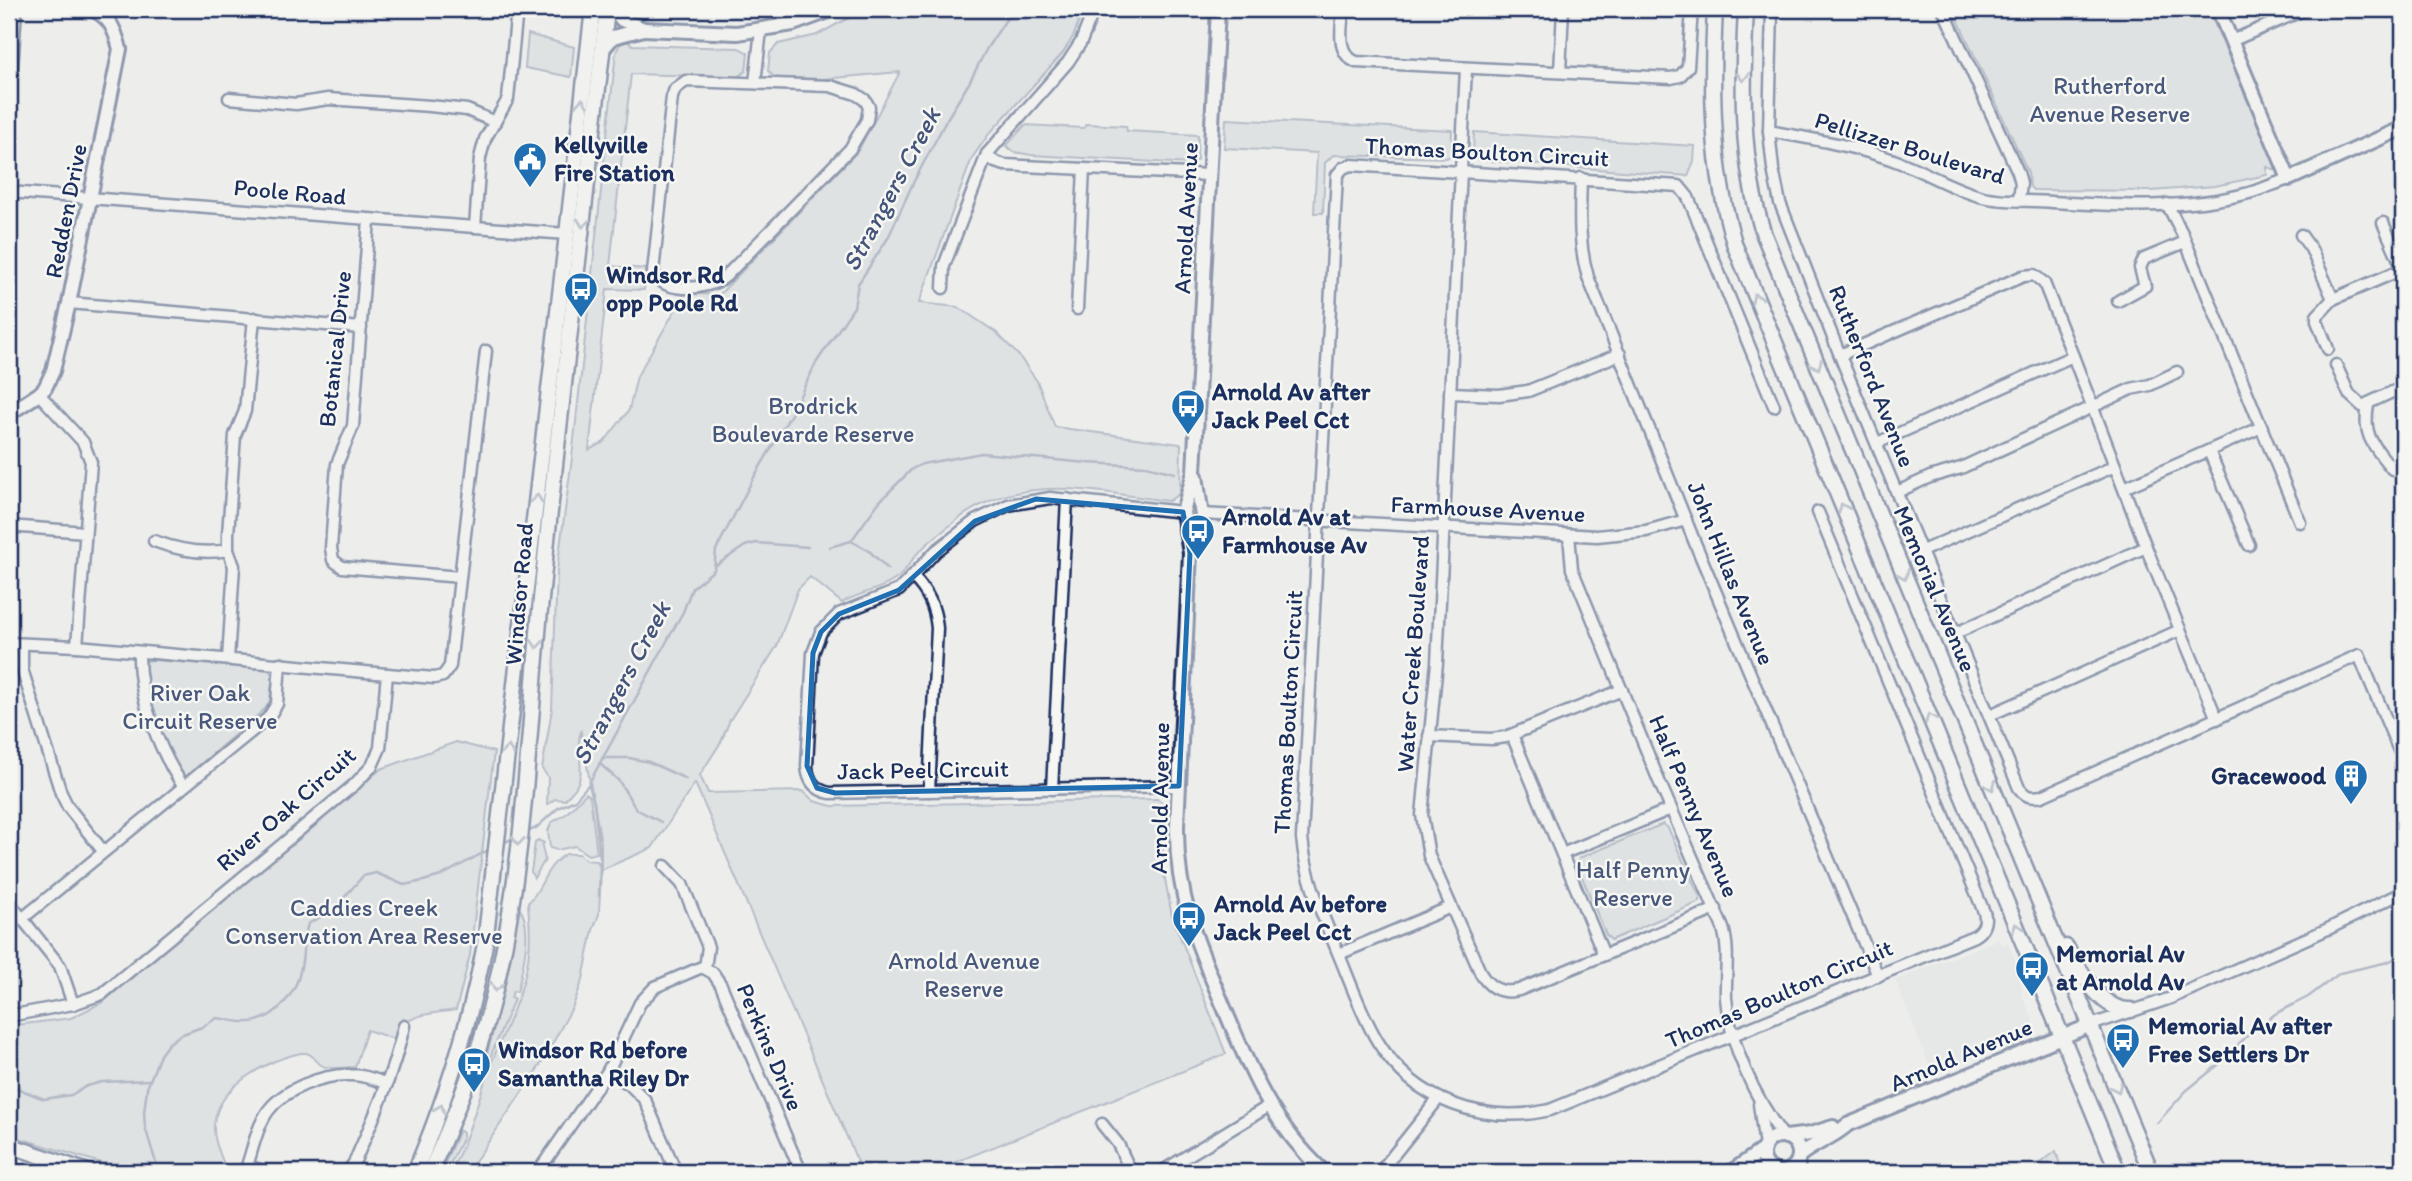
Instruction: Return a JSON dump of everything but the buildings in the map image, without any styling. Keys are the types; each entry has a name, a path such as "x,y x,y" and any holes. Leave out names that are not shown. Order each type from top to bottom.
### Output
{"main road":[{"name":"Windsor Road","path":"415,1172 441,1108 465,1034 485,944 593,9"},
{"name":"Windsor Road","path":"430,1172 465,1090 488,1017 504,946 522,810 547,541 607,9"},
{"path":"1715,9 1712,107 1714,145 1720,189 1735,246 2118,1172"},
{"name":"Memorial Avenue","path":"1746,9 1743,117 1749,171 1759,219 1776,266 2151,1172"},
{"path":"2053,934 2106,1002 2113,1008 2131,1010"},
{"path":"9,1145 88,1172"},
{"path":"9,1163 37,1172"}],"street":[{"path":"12,69 16,9"},
{"name":"Redden Drive","path":"39,394 53,371 69,303 120,49 114,27 102,13 91,9"},
{"path":"475,227 480,158 485,139 508,99 517,9"},
{"path":"612,9 622,20 644,29"},
{"path":"603,49 609,40 617,35 644,29 728,33 761,30 793,24 834,9"},
{"path":"943,288 946,260 987,154 1068,62 1082,42 1094,9"},
{"name":"Arnold Avenue","path":"1218,9 1194,472 1184,513 1190,554 1178,863 1189,920 1248,1066 1269,1106 1292,1139 1324,1172"},
{"path":"1343,9 1342,49 1345,56 1352,61 1671,78 1680,76 1689,63 1692,9"},
{"path":"1560,72 1563,9"},
{"name":"Rutherford Avenue","path":"1772,9 1769,131 1780,203 1840,355 2019,788 2024,794 2031,798 2042,796 2359,655 2403,760"},
{"path":"1943,9 2018,172 2020,200"},
{"path":"2218,9 2289,179"},
{"path":"2231,41 2306,9"},
{"path":"755,83 761,30"},
{"name":"Water Creek Boulevard","path":"1466,68 1437,663 1422,805 1429,856 1484,979 1502,992 1519,990 1716,909"},
{"path":"687,82 755,83 840,88 865,100 869,107 869,116 850,149 722,280 705,287 664,285 655,277 653,267 673,93 679,85 687,82"},
{"path":"229,98 296,104 328,99 430,106 467,110 495,122"},
{"name":"Pellizzer Boulevard","path":"1769,131 1881,156 1905,164 1937,181 1984,197 2080,205 2167,204 2213,200 2248,193 2289,179 2403,128"},
{"path":"987,154 995,162 1005,165 1209,176"},
{"name":"Thomas Boulton Circuit","path":"1774,406 1685,192 1673,184 1352,165 1343,168 1337,175 1302,838 1308,878 1339,954 1379,1044 1407,1077 1439,1098 1482,1113 1509,1116 1536,1113 1563,1106 1974,936 1982,930 1985,916 1818,512"},
{"path":"1077,309 1084,169"},
{"name":"John Hillas Avenue","path":"1581,178 1579,228 1588,278 1686,520 1878,976"},
{"name":"Poole Road","path":"9,192 567,234"},
{"path":"2167,204 2300,522"},
{"name":"Botanical Drive","path":"369,220 353,426 337,464 331,548 333,560 342,567 460,577"},
{"path":"2328,349 2317,316 2333,299 2403,269 2383,223"},
{"path":"2301,235 2311,248 2333,299"},
{"path":"2119,301 2145,286 2140,268 2144,259 2185,242"},
{"path":"1840,355 2024,276 2034,275 2044,284 2146,547 2217,719"},
{"path":"69,303 361,328"},
{"path":"228,659 234,566 228,550 235,435 245,411 254,318"},
{"path":"9,643 77,646 434,678 443,676 450,666 486,351"},
{"path":"1450,393 1499,395 1528,391 1620,354"},
{"path":"1877,443 2073,356"},
{"path":"2336,365 2348,394 2362,406 2403,387"},
{"path":"1897,492 1930,477 1961,468 2131,389 2150,385 2177,372"},
{"path":"9,411 16,410 39,394 83,442 91,462 77,646"},
{"path":"2368,405 2365,419 2369,439 2392,469"},
{"path":"2124,488 2262,427"},
{"path":"2209,451 2249,545"},
{"path":"1922,551 2115,466"},
{"name":"Arnold Avenue","path":"1190,554 1201,514 1194,472"},
{"path":"1052,789 1067,499"},
{"name":"Jack Peel Circuit","path":"1179,786 830,793 812,783 807,766 813,653 821,632 839,614 894,593 913,577 936,551 985,515 1022,501 1067,499 1184,513"},
{"path":"1184,513 1193,523 1201,514"},
{"name":"Farmhouse Avenue","path":"1201,514 1569,535 1629,534 1686,520"},
{"path":"9,526 85,532"},
{"name":"Half Penny Avenue","path":"1569,535 1572,569 1671,809 1716,909 1727,943 1726,999 1734,1035 1759,1100 1765,1147"},
{"path":"154,541 178,550 228,550"},
{"path":"1956,633 2146,547"},
{"path":"913,577 932,602 937,628 929,791"},
{"path":"1990,715 2180,630"},
{"path":"22,645 22,668 61,793 68,807 103,851"},
{"path":"139,653 139,677 164,757 183,786"},
{"path":"23,918 268,718 277,704 280,663"},
{"name":"River Oak Circuit","path":"9,1016 73,1004 102,994 355,784 372,766 380,748 387,674"},
{"path":"1429,736 1492,739 1512,735 1622,690"},
{"path":"1512,735 1604,955"},
{"path":"1562,854 1671,809"},
{"path":"665,866 682,884 708,947 705,968"},
{"path":"2091,1026 2171,998 2328,929 2403,892"},
{"path":"9,902 60,966 73,1004"},
{"path":"1339,954 1451,907"},
{"name":"Perkins Drive","path":"538,1172 608,1071 632,1017 647,994 683,973 705,968 713,973 721,985 801,1172"},
{"path":"347,1172 359,1152 387,1084 404,1026"},
{"name":"Arnold Avenue","path":"1799,1162 1815,1143 1839,1132 1847,1125 2091,1026"},
{"path":"608,1071 629,1084 645,1100 676,1172"},
{"path":"267,1172 246,1169 265,1116 274,1103 285,1095 338,1075 363,1076 387,1084"},
{"path":"1380,1172 1439,1098"},
{"name":"Half Penny Avenue","path":"1759,1100 1785,1136"},
{"path":"1161,1172 1269,1106"},
{"path":"1102,1124 1118,1144 1131,1172"},
{"name":"Arnold Avenue","path":"1785,1136 1810,1134 1836,1125 1847,1125"},
{"path":"1731,1172 1765,1147 1771,1139 1785,1136 1796,1144 1799,1162 1791,1169 1747,1172"},
{"path":"1765,1147 1765,1161 1777,1171"}],"highlighted area":[{"path":"1036,499 1183,512 1190,553 1179,786 835,793 817,788 807,766 813,653 821,632 839,614 899,590 975,521"}],"shaded area":[{"path":"1999,939 2002,945 2008,943 2021,972 2022,995 2034,1021 2027,1035 1933,1075 1895,980"}],"green space":[{"path":"865,9 1083,9 1074,35 1063,53 989,134 972,158 919,303 958,307 997,333 1019,356 1037,381 1055,427 1181,444 1180,493 1169,501 1059,489 1007,495 981,505 957,520 924,547 900,576 883,586 842,603 810,577 798,589 777,646 730,720 721,742 700,775 708,793 803,791 814,801 832,806 1158,799 1163,803 1163,869 1172,916 1226,1054 931,1172 862,1172 695,783 652,848 601,870 599,914 583,979 573,1006 543,1061 468,1172 450,1172 467,1135 523,983 530,945 528,903 553,865 566,854 579,854 586,860 597,861 601,868 601,843 581,732 579,780 565,800 555,799 547,805 548,777 542,769 552,709 557,570 572,458 616,52 620,44 627,41 633,45 739,48 748,53 746,71 738,77 631,74 610,266 646,269 644,290 607,289 589,450 604,442 629,410 637,376 685,293 719,295 858,151 900,72 823,79 775,78 768,71 770,53 778,44 817,35"},
{"name":"Rutherford Avenue Reserve","path":"1953,9 2208,9 2275,162 2276,170 2267,167 2267,175 2215,186 2152,191 2033,190 2028,172"},
{"path":"528,34 574,47 571,77 525,68"},
{"path":"1226,119 1452,130 1451,155 1447,158 1333,155 1325,163 1323,213 1314,213 1317,153 1224,148"},
{"path":"1086,124 1126,126 1127,131 1198,135 1197,160 1191,164 1031,155 1014,152 1006,146 1025,125 1084,128"},
{"path":"1474,132 1695,146 1694,161 1688,176 1491,161 1476,159 1473,154"},
{"name":"River Oak Circuit Reserve","path":"152,660 267,668 273,675 270,700 266,708 184,778 167,755 141,673 143,662"},
{"name":"Caddies Creek Conservation Area Reserve","path":"456,742 494,752 470,955 456,1010 411,1019 398,1030 394,1039 367,1030 355,1067 326,1067 309,1054 302,1053 275,1061 245,1078 228,1094 216,1114 216,1143 227,1172 131,1172 9,1135 9,1026 71,1018 103,1002 381,769"},
{"path":"586,793 590,796 597,853 588,855 575,846 557,850 550,848 548,831 551,823 566,814"},
{"name":"Half Penny Reserve","path":"1663,824 1668,828 1700,902 1611,940 1606,935 1577,865 1579,858"},
{"path":"538,840 544,843 542,846 545,860 534,878 531,872 535,843"},
{"path":"519,908 526,925 522,973 517,992 513,991 511,998 514,999 483,1070 506,981"},
{"path":"459,1130 463,1137 446,1172 441,1172"},
{"path":"2056,1151 2062,1172 2030,1172 2032,1170"}],"waterway":[{"name":"Strangers Creek","path":"525,833 536,828 558,808 575,800 588,785 683,612 692,588 714,570 716,550 753,479 790,416 816,363 854,307 858,284 888,238 947,119 987,48 1013,9"},
{"path":"830,547 851,541 879,502 912,469 922,464 982,453 1146,466 1175,473"},
{"path":"851,541 868,550 888,569"},
{"path":"715,566 745,546 756,543 808,547"},
{"path":"602,758 629,758 649,762 686,779"},
{"path":"599,763 619,781 636,809 661,822"},
{"path":"589,785 594,802 600,858"},
{"name":"Strangers Creek","path":"503,843 516,837"},
{"name":"Strangers Creek","path":"156,1163 145,1127 144,1113 147,1088 160,1055 168,1044 180,1035 217,1018 240,1022 254,1021 273,1013 289,997 299,977 308,924 333,910 363,876 376,873 404,885 423,881 441,876 490,849"},
{"path":"599,896 600,861"},
{"path":"2157,1123 2186,1091 2275,1014 2308,997 2340,973 2388,962 2403,954"},
{"path":"9,1085 44,1099 71,1095 87,1086 102,1082 150,1080"},
{"path":"2075,1172 2089,1164"}],"place":[{"name":"Kellyville Fire Station","path":"530,189"},
{"name":"Windsor Rd opp Poole Rd","path":"581,319"},
{"name":"Arnold Av after Jack Peel Cct","path":"1188,436"},
{"name":"Arnold Av at Farmhouse Av","path":"1198,561"},
{"name":"Gracewood","path":"2351,806"},
{"name":"Arnold Av before Jack Peel Cct","path":"1189,948"},
{"name":"Memorial Av at Arnold Av","path":"2032,998"},
{"name":"Memorial Av after Free Settlers Dr","path":"2123,1070"},
{"name":"Windsor Rd before Samantha Riley Dr","path":"474,1094"}],"park label":[{"name":"Brodrick Boulevarde Reserve","path":"813,420"},
{"name":"Arnold Avenue Reserve","path":"964,975"}]}
